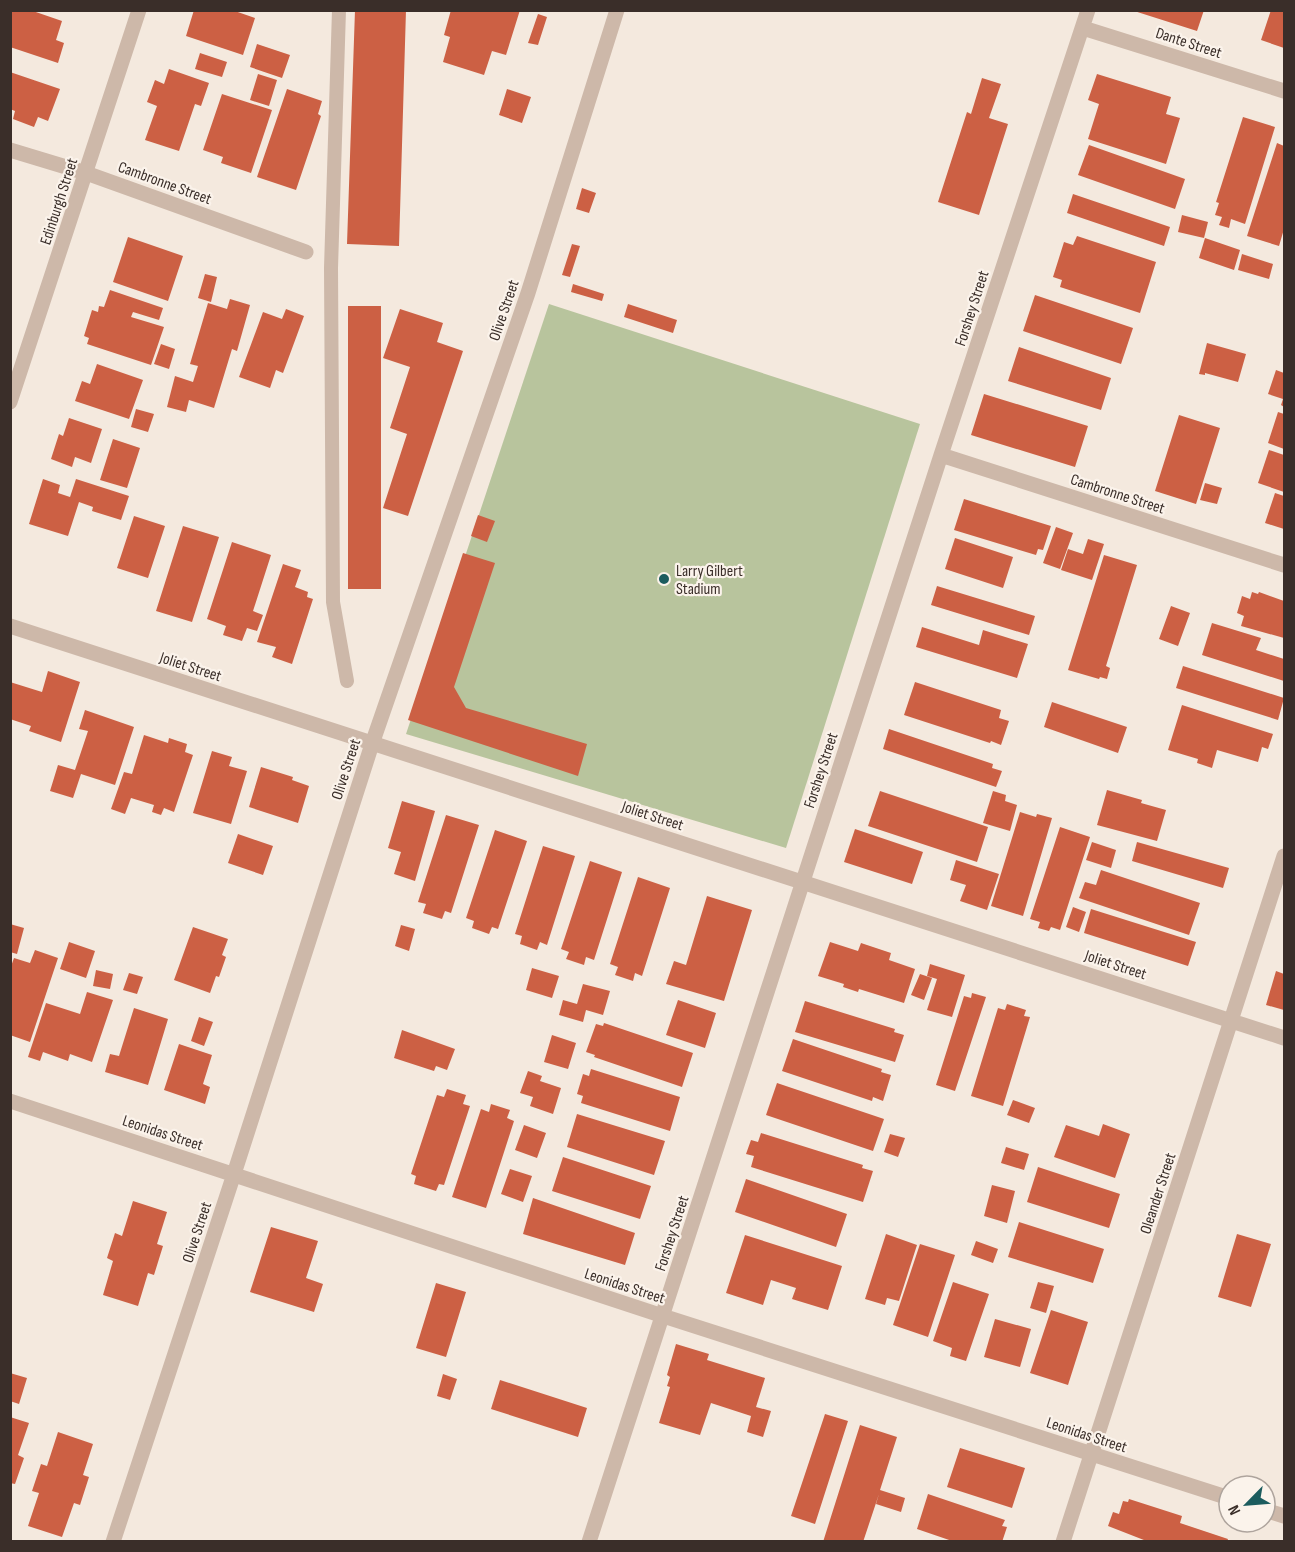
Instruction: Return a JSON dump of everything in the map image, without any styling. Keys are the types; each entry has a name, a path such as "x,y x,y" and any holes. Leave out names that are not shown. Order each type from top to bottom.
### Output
{"street":[{"name":"Edinburgh Street","path":"10,402 139,10"},
{"name":"Olive Street","path":"113,1542 372,744 528,293 616,10"},
{"name":"Forshey Street","path":"589,1542 941,455 1088,10"},
{"name":"Dante Street","path":"1083,28 1284,91"},
{"name":"Cambronne Street","path":"10,150 86,173 306,252"},
{"name":"Cambronne Street","path":"941,455 1284,565"},
{"name":"Joliet Street","path":"10,626 1284,1038"},
{"name":"Oleander Street","path":"1063,1542 1233,1021 1284,856"},
{"name":"Leonidas Street","path":"10,1101 663,1316 1217,1494"}],"lane":[{"path":"339,10 331,267 333,602 346,681"}],"green space":[{"name":"Larry Gilbert Stadium","path":"549,304 920,424 786,848 406,734"}],"building":[{"path":"10,10 30,10 62,21 56,40 64,43 58,63 10,47"},
{"path":"194,10 232,10 255,18 243,55 186,36"},
{"path":"355,10 406,10 399,246 347,244"},
{"path":"451,10 520,10 506,55 492,51 484,75 443,62 450,37 444,35"},
{"path":"1131,10 1204,10 1197,31"},
{"path":"1271,10 1284,10 1284,48 1261,40"},
{"path":"538,14 547,17 538,45 528,43"},
{"path":"257,44 290,55 282,78 250,67"},
{"path":"200,53 227,62 222,77 195,69"},
{"path":"169,69 209,83 201,106 195,104 179,151 145,140 157,106 147,102 155,80 164,84"},
{"path":"10,72 60,89 48,121 38,117 34,127 13,119 15,111 10,109"},
{"path":"258,74 277,80 269,106 250,100"},
{"path":"1097,74 1171,97 1166,114 1180,118 1166,164 1088,139 1099,104 1088,100"},
{"path":"982,78 1001,84 989,118 1008,124 979,215 938,202 967,112 971,114"},
{"path":"287,89 322,101 318,114 321,116 296,190 257,177"},
{"path":"507,89 531,97 522,123 499,115"},
{"path":"222,94 272,110 251,173 221,163 223,157 203,150"},
{"path":"1243,117 1275,127 1245,224 1231,219 1229,228 1219,225 1222,217 1215,215 1219,203 1216,202"},
{"path":"1277,143 1284,146 1284,229 1279,246 1247,236"},
{"path":"1089,145 1185,179 1175,209 1078,175"},
{"path":"582,188 596,193 589,213 576,209"},
{"path":"1073,194 1170,227 1164,246 1067,213"},
{"path":"1182,215 1208,222 1204,238 1178,232"},
{"path":"1077,236 1156,262 1140,313 1060,287 1062,280 1053,277 1064,242 1073,245"},
{"path":"128,237 183,256 168,301 113,282"},
{"path":"1205,238 1240,250 1234,270 1199,258"},
{"path":"572,244 580,246 570,277 562,275"},
{"path":"1242,254 1273,264 1269,279 1238,270"},
{"path":"205,274 217,277 211,302 198,298"},
{"path":"573,284 604,294 602,301 571,292"},
{"path":"110,290 163,308 159,320 133,312 131,317 164,327 151,365 87,344 89,338 84,336 92,310 98,312 99,306 104,307"},
{"path":"1035,295 1133,328 1121,364 1023,331"},
{"path":"230,299 250,305 237,351 232,349 214,408 189,400 186,412 167,407 175,376 193,382 198,366 190,364 208,303 227,309"},
{"path":"628,304 677,320 673,333 624,317"},
{"path":"348,306 381,306 381,589 348,589"},
{"path":"286,309 304,316 283,373 276,370 270,388 239,377 263,312 282,319"},
{"path":"400,309 443,323 437,342 463,351 408,516 383,508 407,434 390,428 410,367 383,358"},
{"path":"1207,343 1246,354 1238,382 1205,373 1205,375 1199,374"},
{"path":"161,344 175,349 169,369 154,364"},
{"path":"1019,347 1111,378 1101,410 1008,381"},
{"path":"97,364 143,380 129,419 75,401 82,381 90,384"},
{"path":"1276,370 1284,373 1284,407 1281,405 1283,399 1268,394"},
{"path":"984,394 1088,426 1075,467 971,435"},
{"path":"136,409 154,414 148,432 131,427"},
{"path":"1278,412 1284,414 1284,449 1268,443"},
{"path":"1179,415 1220,428 1196,504 1155,491"},
{"path":"69,418 102,429 91,463 75,457 72,467 51,459 59,434 63,436"},
{"path":"113,439 140,448 127,488 100,480"},
{"path":"1269,450 1284,455 1284,492 1258,483"},
{"path":"43,479 60,485 58,493 70,497 76,479 129,496 121,520 92,511 93,507 79,502 68,536 29,524"},
{"path":"1205,483 1222,488 1217,504 1200,500"},
{"path":"1275,493 1284,496 1284,529 1265,523"},
{"path":"964,499 1051,526 1043,550 1038,549 1036,555 954,530"},
{"path":"478,515 495,521 487,542 471,536"},
{"path":"134,516 165,526 148,578 117,568"},
{"path":"183,526 219,537 192,622 156,611"},
{"path":"1056,527 1073,533 1060,569 1043,563"},
{"path":"955,538 1013,557 1003,588 945,569"},
{"path":"1088,539 1104,544 1092,580 1061,570 1068,549 1083,554"},
{"path":"232,542 271,555 253,611 263,615 257,631 247,628 242,641 223,635 226,626 207,619"},
{"path":"463,553 495,563 454,687 466,708 587,744 578,776 408,720"},
{"path":"1104,555 1137,565 1106,666 1110,668 1107,679 1100,677 1099,679 1068,670"},
{"path":"283,564 301,570 295,587 308,592 307,597 313,599 292,664 272,657 276,647 257,642"},
{"path":"937,586 1035,616 1029,635 931,605"},
{"path":"1252,592 1258,594 1259,592 1284,601 1284,638 1241,626 1244,616 1237,613 1242,596 1250,599"},
{"path":"1171,606 1190,613 1178,646 1159,639"},
{"path":"1212,623 1261,638 1256,650 1284,659 1284,681 1202,655"},
{"path":"922,627 979,645 983,630 1028,644 1017,678 916,647"},
{"path":"1183,666 1284,698 1278,720 1176,688"},
{"path":"48,671 80,682 61,742 29,731 31,726 10,719 10,682 42,692"},
{"path":"915,682 1001,710 999,718 1009,721 1001,745 904,715"},
{"path":"1052,702 1127,727 1118,753 1044,727"},
{"path":"1182,705 1273,734 1268,749 1262,747 1258,762 1217,750 1212,768 1197,763 1198,759 1168,750"},
{"path":"85,710 134,727 115,785 81,774 73,798 50,791 58,765 75,770 88,731 79,729"},
{"path":"889,729 993,764 992,768 1002,771 996,787 883,749"},
{"path":"144,735 168,743 169,738 187,744 185,752 193,755 174,812 164,808 161,815 152,812 154,805 131,798 125,814 111,809 124,772 132,774"},
{"path":"212,751 232,757 229,766 247,771 231,824 193,813"},
{"path":"261,767 293,777 292,780 309,786 298,823 249,807"},
{"path":"1107,790 1166,810 1157,841 1097,825"},
{"path":"880,791 988,827 977,862 868,826"},
{"path":"993,791 1006,795 1005,801 1017,805 1010,831 983,823"},
{"path":"402,801 435,811 415,881 394,874 401,852 388,848"},
{"path":"1020,812 1036,817 1037,814 1052,818 1023,916 991,906"},
{"path":"446,815 479,825 451,913 445,911 442,919 423,913 426,904 418,902"},
{"path":"1060,827 1090,837 1060,930 1051,927 1049,931 1038,928 1040,922 1030,919"},
{"path":"855,829 923,852 912,884 844,862"},
{"path":"495,830 527,841 498,929 492,927 489,934 472,928 474,921 466,918"},
{"path":"238,834 273,846 263,875 228,863"},
{"path":"1092,842 1116,850 1111,868 1086,860"},
{"path":"1137,842 1229,868 1223,888 1132,861"},
{"path":"543,846 575,856 547,945 540,942 537,950 520,944 522,936 515,934"},
{"path":"956,860 999,874 987,910 960,901 966,885 950,880"},
{"path":"590,861 622,872 594,960 586,957 584,965 566,959 569,952 561,949"},
{"path":"1101,870 1200,903 1189,935 1079,898 1085,882 1096,885"},
{"path":"638,877 670,888 642,976 635,973 633,981 615,975 618,967 610,964"},
{"path":"707,896 752,910 724,1001 666,984 674,961 686,965"},
{"path":"1073,907 1086,912 1079,932 1066,927"},
{"path":"1091,909 1196,942 1188,966 1084,933"},
{"path":"10,924 24,928 17,954 10,952"},
{"path":"401,925 415,929 409,951 395,946"},
{"path":"193,927 228,939 222,955 226,957 210,993 174,980"},
{"path":"69,942 95,951 86,978 60,969"},
{"path":"830,942 858,951 861,943 891,953 889,960 915,969 904,1003 859,989 858,992 843,987 844,984 818,976"},
{"path":"35,950 58,958 30,1042 10,1035 10,969 14,958 30,963"},
{"path":"930,964 965,975 952,1017 927,1010 937,979 927,976"},
{"path":"532,968 559,976 552,998 526,990"},
{"path":"96,970 113,974 110,989 93,986"},
{"path":"1276,971 1284,974 1284,1010 1266,1005"},
{"path":"129,973 143,977 137,994 123,990"},
{"path":"920,974 932,978 924,1000 911,995"},
{"path":"583,984 610,991 603,1015 586,1010 583,1022 559,1015 563,1000 577,1004"},
{"path":"87,992 113,1000 92,1062 70,1054 68,1061 43,1052 40,1061 28,1057 46,1003 80,1014"},
{"path":"972,993 986,997 955,1091 936,1085 964,996 971,998"},
{"path":"678,1000 716,1013 705,1048 666,1035"},
{"path":"805,1001 895,1029 894,1032 904,1035 895,1062 795,1032"},
{"path":"1007,1004 1026,1010 1024,1016 1030,1017 1003,1106 971,1096 998,1008 1005,1010"},
{"path":"134,1008 168,1019 148,1085 105,1072 110,1054 119,1056"},
{"path":"199,1017 213,1022 204,1046 191,1041"},
{"path":"604,1023 693,1053 682,1087 594,1057 595,1055 586,1052 596,1024 603,1026"},
{"path":"402,1030 455,1049 447,1070 436,1066 434,1071 394,1058"},
{"path":"552,1035 576,1043 568,1069 544,1062"},
{"path":"793,1039 882,1069 881,1072 891,1075 883,1101 873,1097 872,1101 782,1071"},
{"path":"179,1044 212,1055 203,1084 210,1087 205,1104 164,1090"},
{"path":"591,1069 680,1097 670,1131 581,1103 583,1096 577,1094 583,1074 589,1076"},
{"path":"528,1071 542,1076 540,1081 561,1088 553,1114 530,1106 533,1097 520,1093"},
{"path":"777,1083 884,1119 873,1151 766,1115"},
{"path":"447,1089 466,1095 463,1104 470,1106 444,1185 439,1184 436,1191 414,1184 416,1176 411,1174 437,1095 444,1097"},
{"path":"1013,1100 1035,1108 1029,1123 1007,1115"},
{"path":"491,1104 510,1110 507,1118 514,1121 486,1208 452,1197 481,1109 489,1112"},
{"path":"577,1114 665,1141 654,1175 567,1147"},
{"path":"1103,1124 1130,1134 1115,1178 1054,1157 1066,1125 1099,1136"},
{"path":"524,1125 546,1133 537,1158 515,1150"},
{"path":"761,1133 863,1165 862,1168 873,1171 863,1202 751,1167 754,1156 746,1154 751,1140 758,1142"},
{"path":"890,1134 905,1138 898,1157 884,1152"},
{"path":"1006,1147 1029,1154 1024,1170 1001,1163"},
{"path":"563,1157 651,1186 640,1219 552,1191"},
{"path":"1038,1167 1120,1194 1109,1228 1027,1202"},
{"path":"510,1169 532,1176 523,1202 501,1194"},
{"path":"746,1179 847,1214 836,1247 735,1212"},
{"path":"992,1185 1015,1191 1007,1223 984,1216"},
{"path":"533,1198 635,1233 625,1265 523,1234"},
{"path":"133,1201 167,1212 157,1244 163,1246 154,1275 148,1273 138,1306 103,1295 113,1261 107,1258 115,1233 122,1236"},
{"path":"1019,1222 1104,1249 1093,1283 1008,1257"},
{"path":"271,1227 318,1241 306,1278 323,1284 314,1312 250,1292"},
{"path":"886,1234 917,1245 899,1301 887,1298 885,1305 865,1299"},
{"path":"1237,1234 1271,1244 1251,1307 1218,1297"},
{"path":"745,1235 842,1266 828,1310 792,1299 796,1288 771,1280 763,1305 726,1293"},
{"path":"976,1241 998,1249 993,1263 971,1255"},
{"path":"920,1244 955,1255 928,1337 893,1325"},
{"path":"953,1282 989,1294 966,1361 950,1356 952,1348 933,1341"},
{"path":"1038,1282 1054,1286 1046,1313 1030,1308"},
{"path":"436,1283 466,1292 446,1357 416,1348"},
{"path":"1051,1310 1088,1322 1068,1385 1030,1373"},
{"path":"995,1319 1031,1329 1020,1367 984,1357"},
{"path":"676,1344 709,1354 707,1360 765,1378 756,1407 771,1411 763,1437 747,1432 751,1416 711,1403 700,1435 659,1423 670,1387 667,1386 670,1377 667,1375"},
{"path":"10,1373 27,1378 19,1404 10,1401"},
{"path":"443,1374 457,1379 450,1400 437,1396"},
{"path":"500,1380 587,1408 578,1437 491,1409"},
{"path":"825,1414 848,1421 815,1524 791,1516"},
{"path":"10,1417 29,1423 18,1455 24,1458 15,1484 10,1483"},
{"path":"860,1425 897,1437 880,1490 905,1498 901,1512 876,1504 879,1494 863,1542 823,1542"},
{"path":"58,1432 93,1444 83,1475 89,1477 80,1505 74,1503 62,1537 28,1526 39,1493 32,1491 41,1464 47,1466"},
{"path":"960,1448 1025,1468 1012,1508 947,1487"},
{"path":"928,1494 1005,1520 1002,1526 1007,1527 1002,1542 955,1542 917,1529"},
{"path":"1129,1499 1182,1516 1180,1523 1228,1539 1227,1542 1149,1542 1108,1526 1113,1512 1119,1514 1123,1501 1128,1502"}],"place":[{"name":"Larry Gilbert Stadium","path":"664,579"}]}
